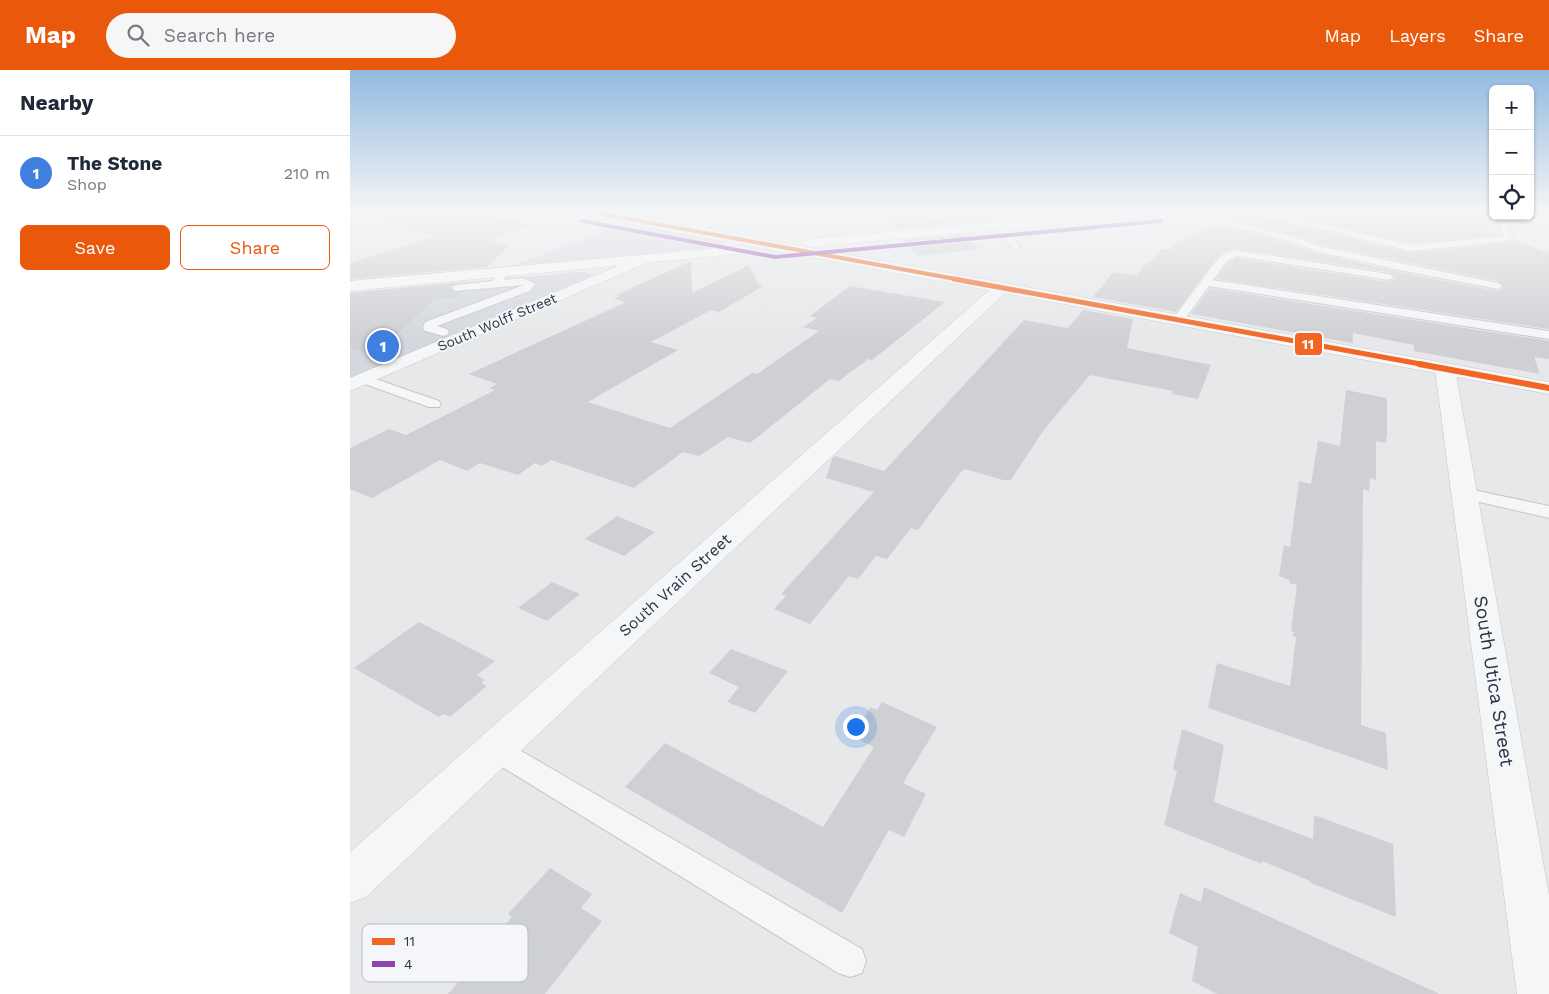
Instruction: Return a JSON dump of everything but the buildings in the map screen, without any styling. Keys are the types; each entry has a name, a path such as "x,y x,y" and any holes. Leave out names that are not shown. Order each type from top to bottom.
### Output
{"street":[{"path":"352,288 500,278 693,254"},
{"path":"819,254 1549,388"},
{"name":"South Wolff Street","path":"357,382 644,259"},
{"name":"South Vrain Street","path":"350,881 1001,288"},
{"name":"South Utica Street","path":"1445,369 1542,994"}],"lane":[{"path":"1178,320 1229,254"},
{"path":"1243,254 1400,279"},
{"path":"1342,254 1498,286"},
{"path":"443,332 429,328 429,325 526,289 531,284 500,278 456,288"},
{"path":"1206,282 1549,335"},
{"path":"357,382 434,404"},
{"path":"1464,493 1549,512"},
{"path":"495,749 850,961"}],"shaded area":[{"path":"544,254 637,254 515,265"},
{"path":"579,272 589,273 591,276 350,377 350,293"}],"transit line":[{"name":"4","path":"760,254 775,257 806,254"},
{"name":"11","path":"821,254 1549,388"}],"place":[{"name":"The Stone","path":"383,346"}]}
